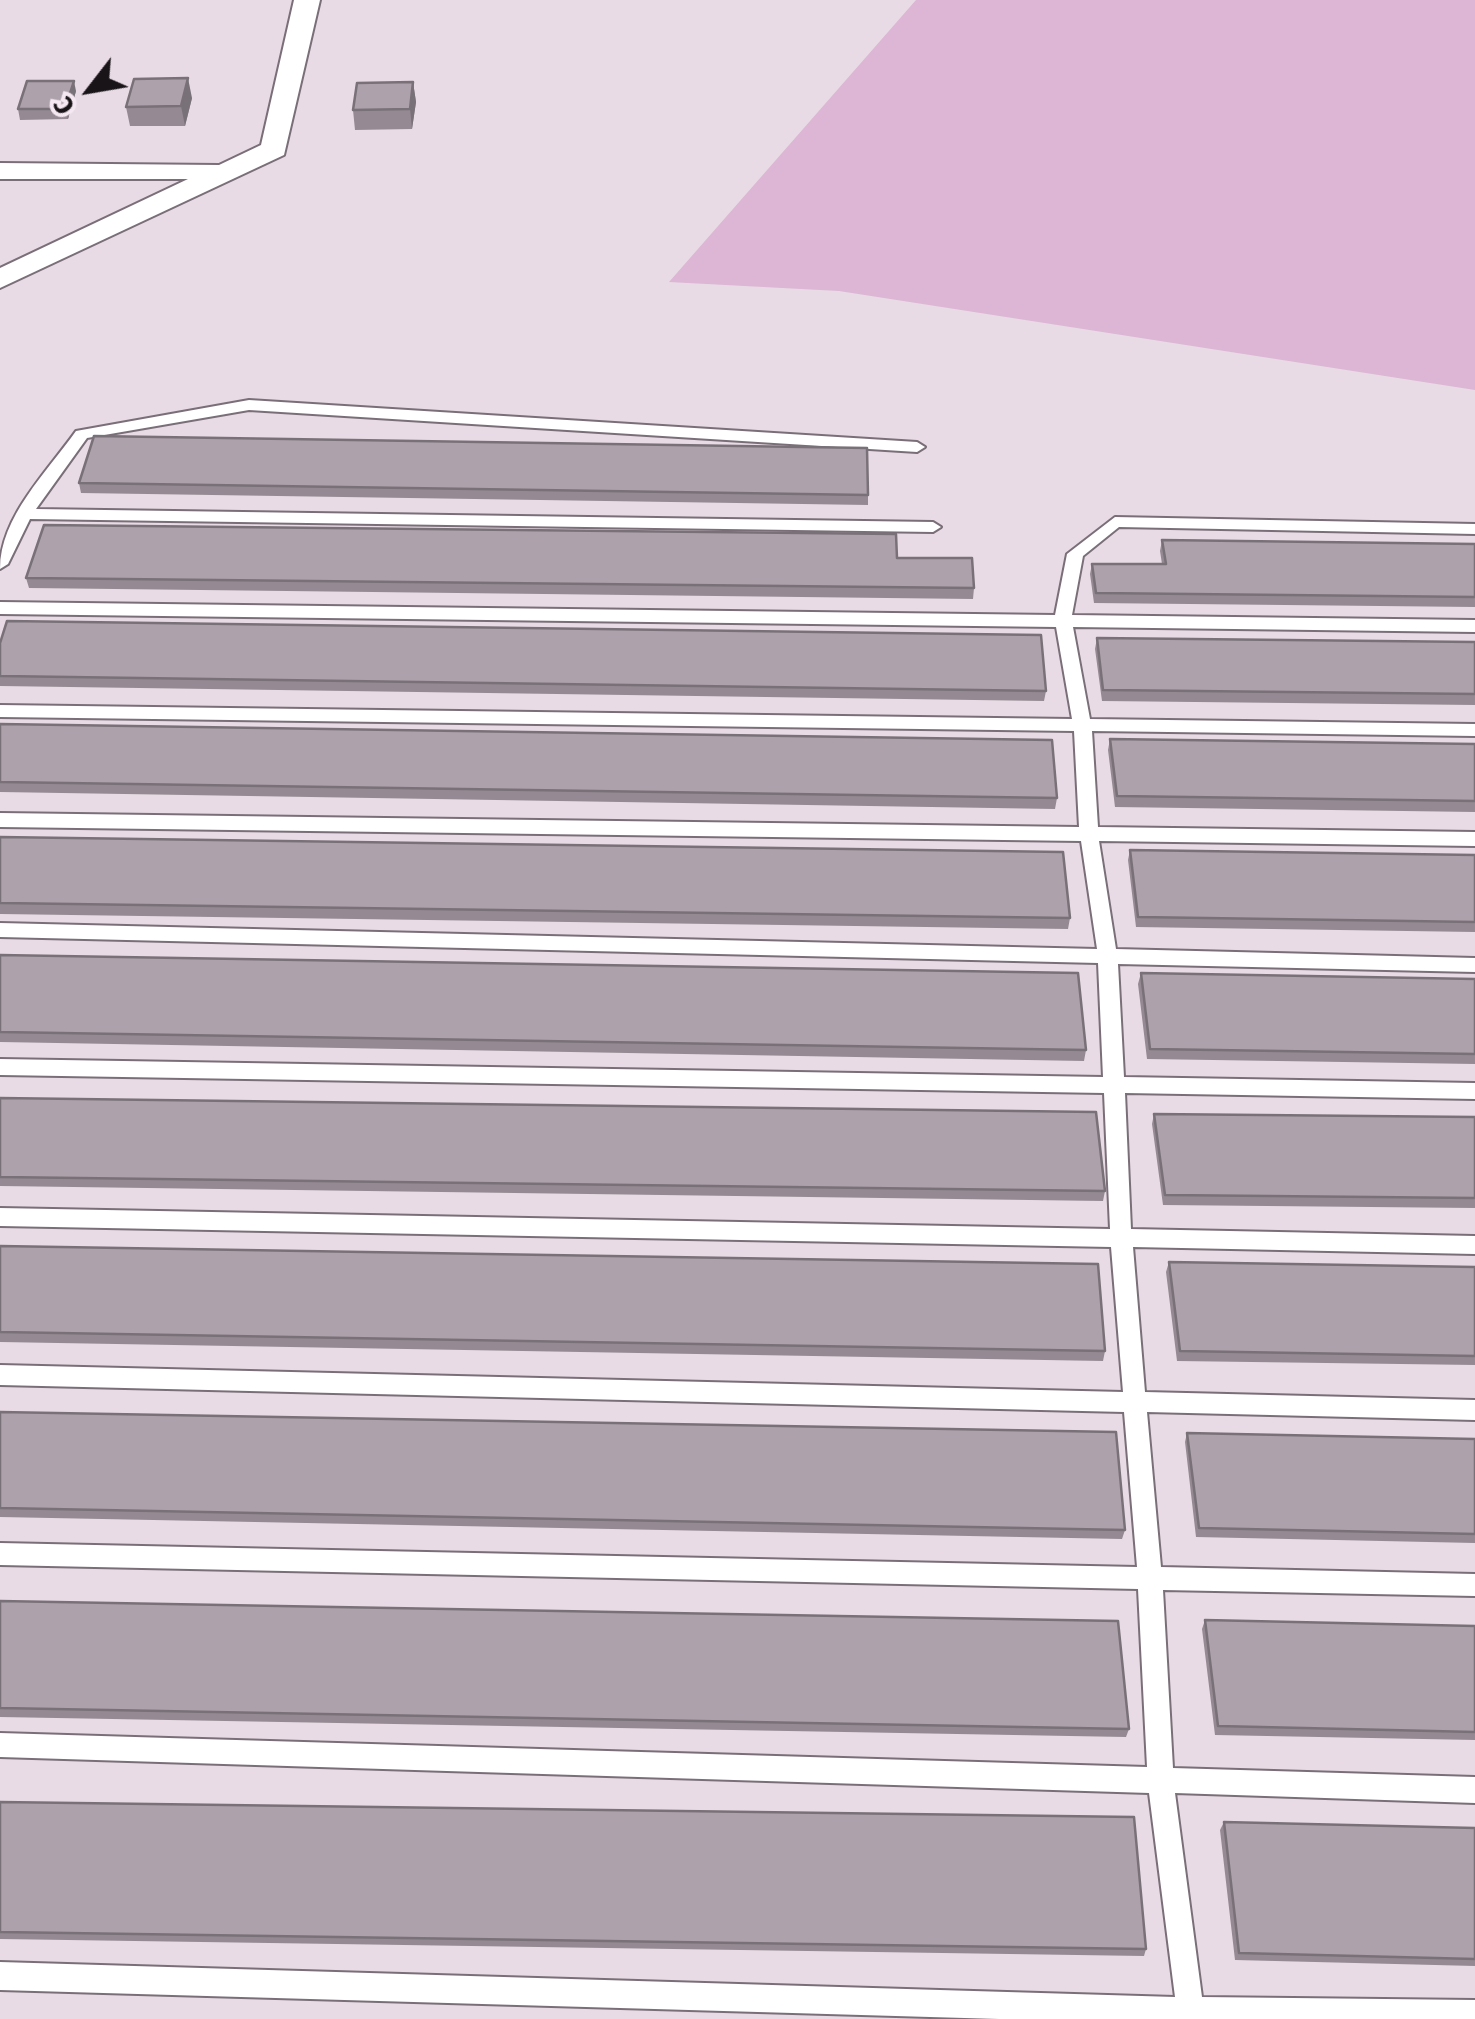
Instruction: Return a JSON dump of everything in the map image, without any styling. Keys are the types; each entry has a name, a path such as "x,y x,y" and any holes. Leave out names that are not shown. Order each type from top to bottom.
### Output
{"street":[{"path":"0,279 220,171 274,149 308,0"},
{"path":"0,171 220,171"}],"lane":[{"path":"0,564 24,514 82,434 249,405 917,447"},
{"path":"24,514 933,527"},
{"path":"1191,2015 1161,1783 1150,1578 1121,1240 1108,959 1089,834 1082,723 1063,620 1075,554 1116,522 1475,529"},
{"path":"0,608 1475,626"},
{"path":"0,711 1475,730"},
{"path":"0,820 1475,839"},
{"path":"0,930 1475,965"},
{"path":"0,1068 1475,1091"},
{"path":"0,1217 1475,1246"},
{"path":"0,1375 1475,1410"},
{"path":"0,1554 1475,1585"},
{"path":"0,1746 1475,1790"},
{"path":"0,1976 1191,2015 1475,2014"}],"shaded area":[{"path":"916,0 1475,0 1475,390 839,291 669,282"}],"building":[{"path":"188,78 181,106 126,107 134,79"},
{"path":"27,81 74,81 65,109 18,109"},
{"path":"413,82 410,109 353,110 357,83"},
{"path":"94,436 867,448 868,495 79,483"},
{"path":"44,525 896,534 897,558 972,558 974,588 26,578"},
{"path":"1162,540 1475,544 1475,597 1096,593 1092,564 1166,564"},
{"path":"7,621 1041,635 1046,691 0,676 0,643"},
{"path":"1097,638 1475,642 1475,694 1103,690"},
{"path":"0,724 1052,740 1057,798 0,782"},
{"path":"1110,739 1475,744 1475,801 1117,796"},
{"path":"0,837 1063,852 1070,918 0,903"},
{"path":"1130,850 1475,855 1475,922 1138,917"},
{"path":"0,955 1078,973 1086,1050 0,1032"},
{"path":"1141,973 1475,979 1475,1054 1150,1049"},
{"path":"0,1098 1096,1112 1105,1191 0,1177"},
{"path":"1154,1114 1475,1117 1475,1198 1165,1195"},
{"path":"0,1246 1098,1264 1105,1351 0,1332"},
{"path":"1169,1262 1475,1267 1475,1356 1180,1351"},
{"path":"0,1412 1116,1432 1125,1530 0,1508"},
{"path":"1187,1433 1475,1439 1475,1534 1199,1528"},
{"path":"0,1601 1118,1621 1129,1729 0,1708"},
{"path":"1205,1620 1475,1626 1475,1732 1218,1726"},
{"path":"0,1802 1134,1817 1146,1949 0,1932"},
{"path":"1224,1822 1475,1828 1475,1959 1239,1953"}]}
